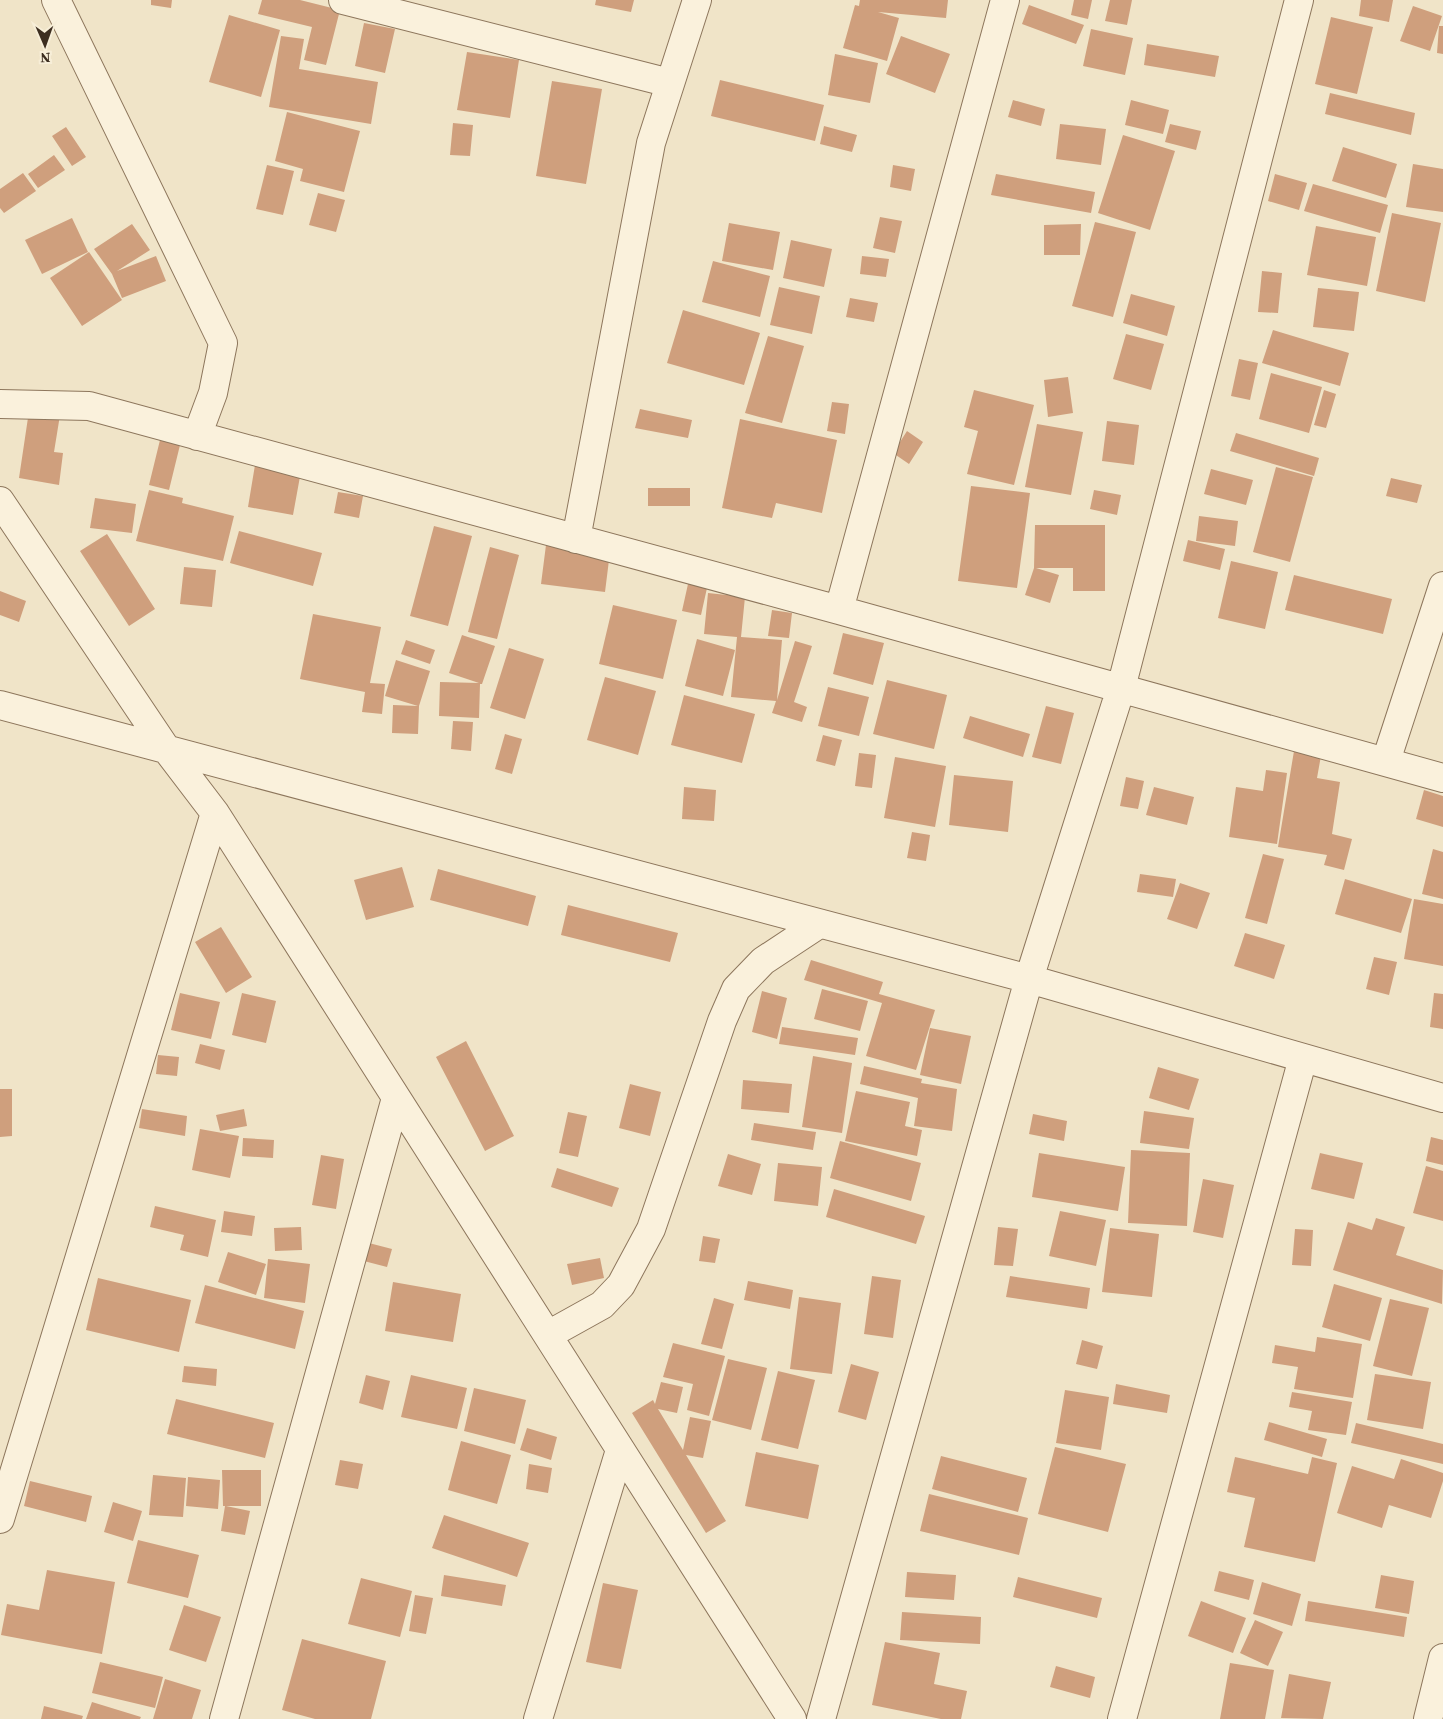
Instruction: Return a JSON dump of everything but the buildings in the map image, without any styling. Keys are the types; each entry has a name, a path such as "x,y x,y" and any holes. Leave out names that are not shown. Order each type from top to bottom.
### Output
{"street":[{"path":"56,0 223,343 213,393 197,436"},
{"path":"343,0 670,83"},
{"path":"576,539 650,143 697,0"},
{"path":"839,610 1005,0"},
{"path":"821,1719 1029,979 1121,688 1299,0"},
{"path":"0,404 88,406 839,610 1443,778"},
{"path":"0,501 167,750 215,812 792,1719"},
{"path":"1386,761 1443,586"},
{"path":"0,705 1029,979 1443,1098"},
{"path":"0,1518 215,812"},
{"path":"548,1335 602,1305 621,1285 651,1229 722,1021 736,989 763,961 819,924"},
{"path":"1122,1719 1303,1058"},
{"path":"224,1719 396,1098"},
{"path":"538,1719 620,1450"},
{"path":"1428,1719 1443,1658"}]}
